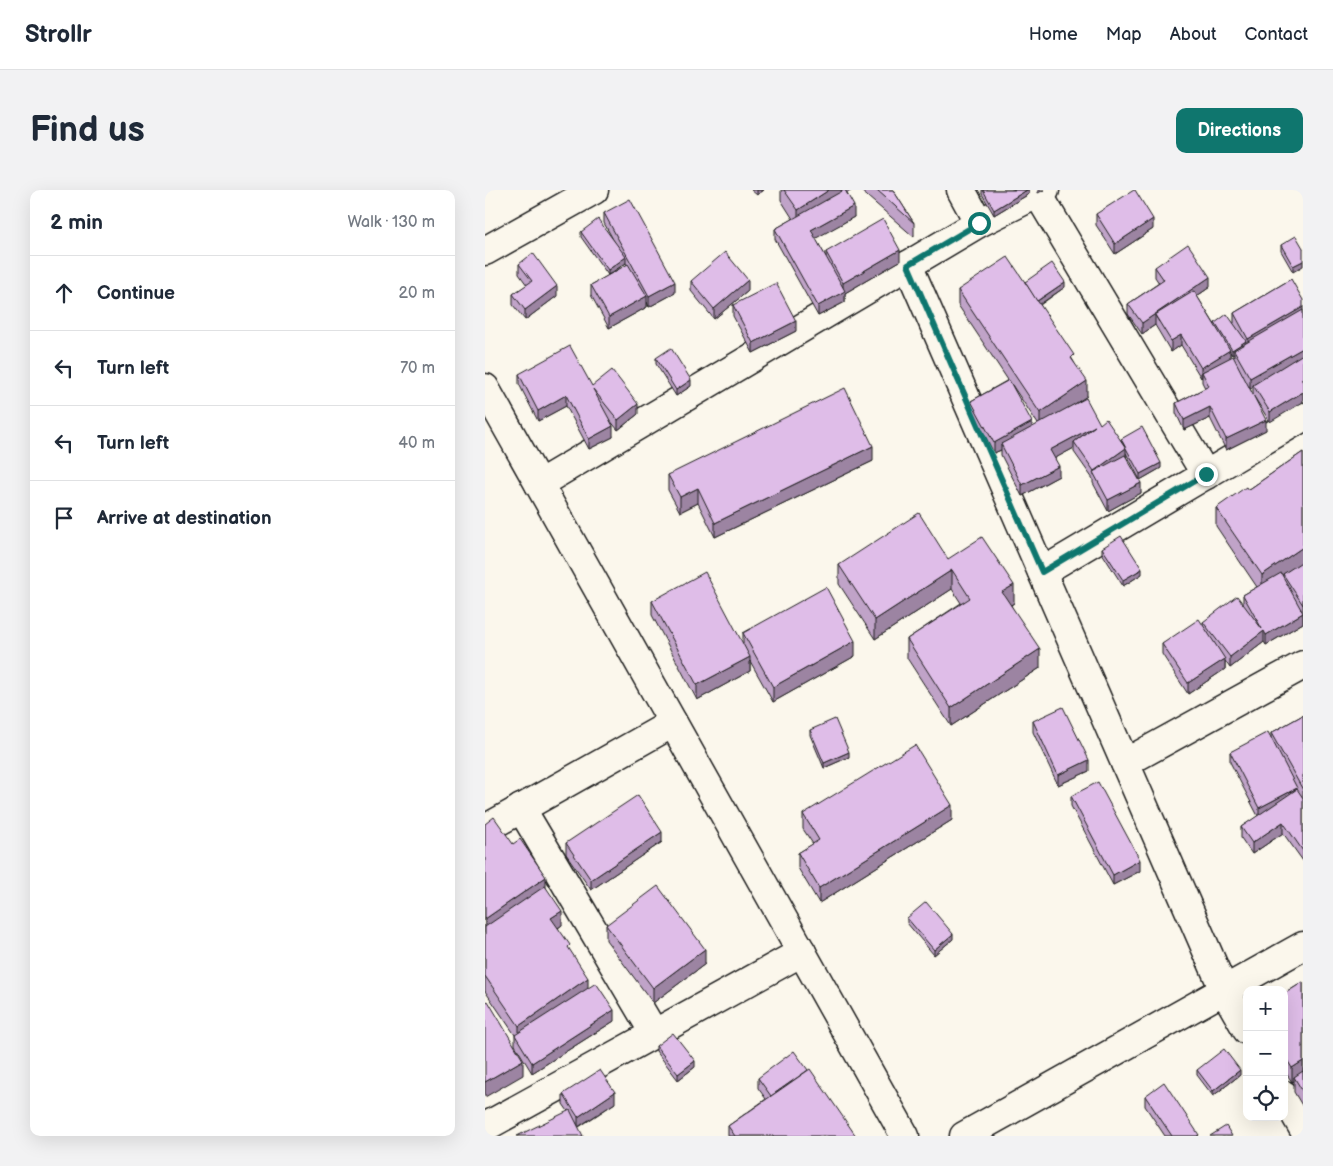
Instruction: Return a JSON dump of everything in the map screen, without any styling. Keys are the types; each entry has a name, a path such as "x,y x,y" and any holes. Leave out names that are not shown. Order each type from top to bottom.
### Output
{"street":[{"path":"485,251 595,190"},
{"path":"961,190 979,223"},
{"path":"539,484 979,223 1042,192 1206,474"},
{"path":"908,265 1224,990 1243,1023"},
{"path":"485,388 905,1136"},
{"path":"1042,572 1303,416"},
{"path":"1125,763 1303,665"},
{"path":"485,829 673,723"},
{"path":"521,808 654,1033"},
{"path":"964,1136 1303,946"},
{"path":"485,1127 802,952"},
{"path":"1288,1103 1303,1128"}],"building":[{"path":"784,190 829,190 798,210"},
{"path":"844,190 854,206 811,230 845,291 818,306 775,229"},
{"path":"877,190 893,190 914,223"},
{"path":"983,190 1027,190 994,210"},
{"path":"1134,190 1153,219 1115,244 1096,214"},
{"path":"630,199 675,282 649,296 604,213"},
{"path":"598,219 626,257 608,270 581,232"},
{"path":"883,219 900,250 843,283 826,252"},
{"path":"1296,236 1303,248 1303,261 1293,266 1281,245"},
{"path":"1188,244 1210,277 1142,323 1128,304 1164,280 1155,267"},
{"path":"725,252 748,280 714,309 691,281"},
{"path":"533,253 557,286 525,310 513,294 532,281 519,264"},
{"path":"1008,257 1074,355 1071,358 1087,381 1040,413 958,290"},
{"path":"1052,263 1065,282 1037,301 1025,282"},
{"path":"628,264 647,296 609,317 591,285"},
{"path":"1291,279 1303,300 1303,307 1248,339 1234,313"},
{"path":"776,283 796,321 753,343 733,305"},
{"path":"1194,291 1230,350 1201,368 1181,335 1171,341 1155,315"},
{"path":"1303,310 1303,348 1250,378 1234,350"},
{"path":"1227,314 1246,341 1232,350 1215,323"},
{"path":"570,346 592,386 612,370 638,404 618,420 593,389 613,426 589,439 566,395 538,411 519,374"},
{"path":"671,348 691,380 676,390 656,358"},
{"path":"1303,354 1303,378 1301,379 1303,382 1303,392 1270,412 1253,385"},
{"path":"1233,356 1266,420 1226,439 1210,407 1184,420 1176,403 1209,386 1202,372"},
{"path":"1009,380 1032,422 994,443 971,401"},
{"path":"845,388 873,446 715,523 698,488 680,497 668,475"},
{"path":"1086,398 1100,424 1106,419 1126,448 1094,471 1074,442 1095,426 1050,450 1059,466 1022,485 1001,444"},
{"path":"1142,427 1161,463 1140,474 1121,439"},
{"path":"1303,452 1303,547 1262,575 1216,508 1246,487 1248,490"},
{"path":"1125,455 1141,483 1108,500 1093,472"},
{"path":"919,513 948,559 982,537 1014,585 1002,592 1040,649 951,708 907,639 970,598 952,570 875,620 839,565"},
{"path":"1121,536 1142,569 1123,580 1102,548"},
{"path":"1303,561 1303,605 1283,574"},
{"path":"705,572 750,657 697,685 652,601"},
{"path":"1281,573 1303,613 1266,635 1264,631 1230,657 1203,622 1237,596 1262,629 1243,595"},
{"path":"826,587 855,641 773,687 743,633"},
{"path":"1199,619 1225,659 1188,683 1162,644"},
{"path":"1063,707 1089,760 1058,775 1033,721"},
{"path":"1303,715 1303,790 1271,733"},
{"path":"835,719 849,752 824,763 810,730"},
{"path":"1268,732 1297,788 1259,808 1230,752"},
{"path":"915,745 952,805 819,888 798,853 819,840 803,814"},
{"path":"1098,782 1140,860 1113,875 1071,796"},
{"path":"1297,789 1303,798 1303,851 1283,822 1252,843 1241,827"},
{"path":"638,795 662,832 591,880 566,843"},
{"path":"494,817 513,844 520,839 546,877 485,919 485,824"},
{"path":"545,886 562,911 551,918 570,945 568,947 588,978 519,1026 485,976 485,927"},
{"path":"658,886 705,949 653,988 606,925"},
{"path":"926,902 953,934 934,950 907,918"},
{"path":"1303,982 1303,1061 1292,1068 1288,1062 1288,991"},
{"path":"596,983 614,1010 532,1063 515,1035"},
{"path":"488,1001 523,1060 485,1082 485,1003"},
{"path":"673,1033 695,1061 678,1074 656,1046"},
{"path":"1224,1049 1240,1070 1213,1091 1197,1070"},
{"path":"794,1051 808,1070 771,1096 758,1078"},
{"path":"810,1069 856,1136 735,1136 728,1126"},
{"path":"600,1070 615,1092 578,1117 563,1094"},
{"path":"1303,1071 1303,1092 1294,1077"},
{"path":"1164,1082 1199,1135 1172,1136 1145,1096"},
{"path":"570,1110 583,1136 517,1136"},
{"path":"1226,1126 1232,1136 1210,1136"}],"route":[{"path":"979,223 908,265 1042,572 1206,474"}]}
